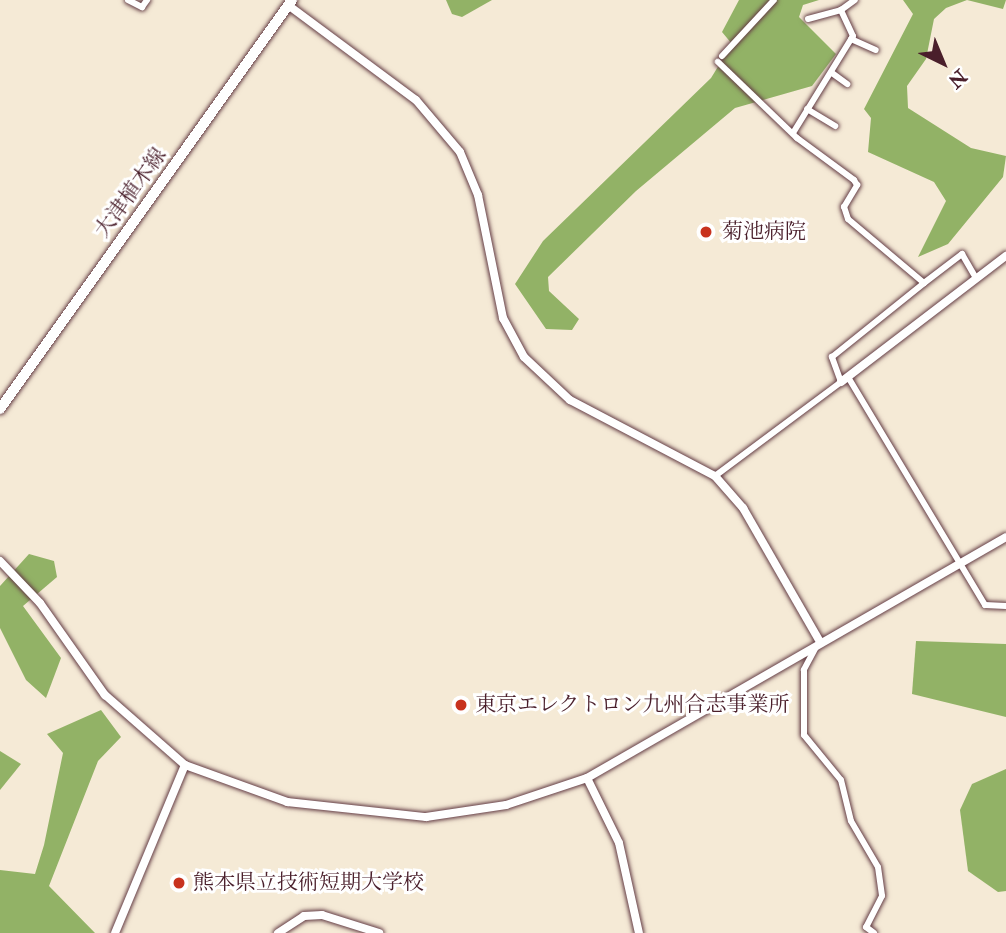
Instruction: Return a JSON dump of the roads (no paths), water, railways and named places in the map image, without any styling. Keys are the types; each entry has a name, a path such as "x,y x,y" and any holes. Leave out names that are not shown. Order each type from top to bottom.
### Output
{"main road":[{"name":"大津植木線","path":"0,409 287,2"}],"street":[{"path":"128,0 142,7 147,0"},
{"path":"774,0 720,59 793,133 857,185 844,207 848,219 924,283"},
{"path":"808,19 841,10 855,0"},
{"path":"287,2 416,100 447,132 478,195 503,318 542,377 589,412 715,476 743,508 820,642"},
{"path":"793,133 807,109 834,75 851,39 854,31 841,10"},
{"path":"851,39 876,50"},
{"path":"834,75 843,69"},
{"path":"834,75 847,84"},
{"path":"807,109 835,126"},
{"path":"974,275 961,254 832,357 985,605 1006,606"},
{"path":"715,476 844,380 974,275 1006,256"},
{"path":"0,561 40,603 105,695 185,765 287,802 426,817 506,805 587,778 1006,537"},
{"path":"820,642 804,670 804,734 841,780 851,821 877,867 882,895 866,927 874,933"},
{"path":"115,933 185,765"},
{"path":"587,778 619,843 639,933"},
{"path":"278,933 293,920 322,915 379,933"}],"place":[{"name":"菊池病院","path":"706,232"},
{"name":"東京エレクトロン九州合志事業所","path":"461,705"},
{"name":"熊本県立技術短期大学校","path":"179,883"}]}
